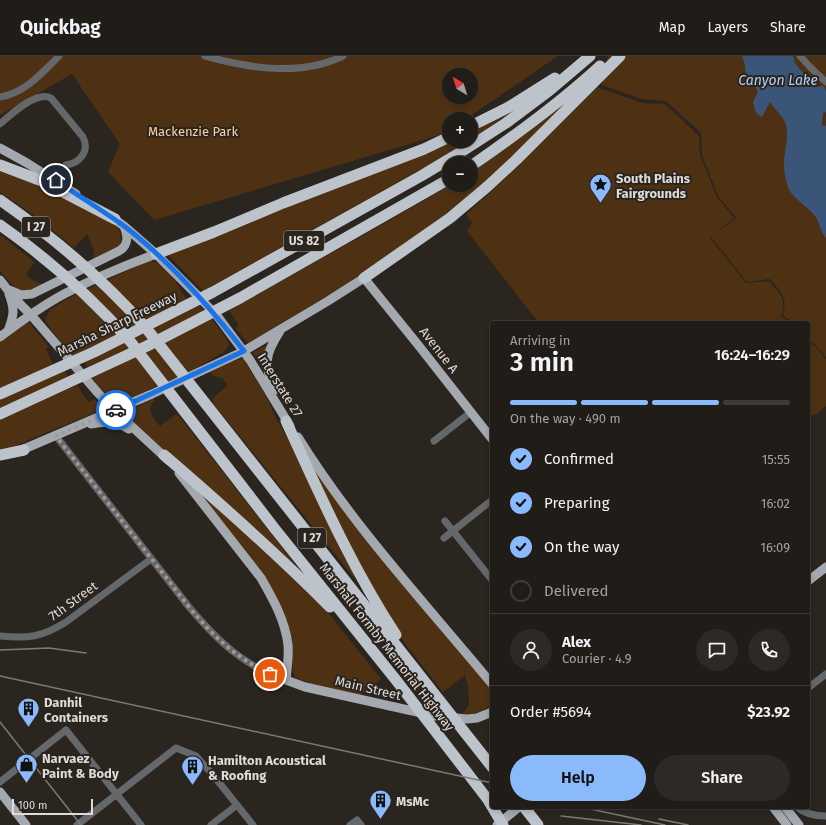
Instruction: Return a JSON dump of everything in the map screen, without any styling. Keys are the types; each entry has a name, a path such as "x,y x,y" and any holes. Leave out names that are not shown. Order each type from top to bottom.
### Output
{"highway":[{"path":"478,161 549,109 611,56"},
{"path":"364,278 450,218 488,186 620,56"},
{"path":"478,122 507,108 590,57"},
{"name":"Marsha Sharp Freeway","path":"0,394 94,352 213,292 421,176 506,123 550,90 590,57"},
{"path":"156,254 424,149 442,140"},
{"path":"0,165 42,181 115,219"},
{"name":"US 82","path":"0,414 147,346 240,298 442,183"},
{"name":"Marshall Formby Memorial Highway","path":"0,200 48,235 72,255 122,302 162,347 198,395 490,764"},
{"name":"Marshall Formby Memorial Highway","path":"0,225 52,265 75,285 117,326 142,355 179,405 396,680 490,803"},
{"path":"286,421 312,479 362,578 383,616 425,681"},
{"path":"0,455 24,450"},
{"path":"164,455 219,502 286,563 368,645"},
{"path":"494,809 503,825"},
{"name":"Marshall Formby Memorial Highway","path":"495,809 508,825"},
{"path":"526,809 538,825"}],"main road":[{"name":"Interstate 27","path":"0,148 36,168 115,219 156,254 207,306 244,351 286,421 297,435 320,473 345,507 490,682"},
{"path":"7,289 21,295 32,294 123,249 127,239 124,226"},
{"path":"0,337 66,293 131,263 156,254"},
{"path":"0,460 80,426 244,351 281,330 364,278"},
{"name":"Avenue A","path":"364,278 420,346 490,436"},
{"path":"0,280 98,393 143,438 164,455 184,478 261,578 272,596 285,630 288,646 286,680"},
{"path":"7,289 14,309 13,319 8,331"},
{"path":"278,406 276,393 268,375 267,364 270,346 281,330"},
{"path":"80,426 108,421 122,425 143,438"},
{"path":"810,580 826,567"},
{"name":"Main Street","path":"286,680 305,687 435,716 467,719 477,718 490,713"},
{"path":"0,792 26,825"},
{"path":"497,825 517,809"},
{"path":"775,809 787,825"},
{"path":"787,809 799,825"}],"street":[{"path":"0,97 26,87 59,56"},
{"path":"205,56 246,65 285,68 320,65 343,56"},
{"path":"800,56 810,68 826,82"},
{"path":"0,124 32,100 41,96 51,98 83,137 86,146 85,151 79,160 66,165"},
{"path":"434,441 471,412"},
{"path":"56,436 204,625 230,650 251,665 286,680"},
{"path":"444,538 490,502"},
{"path":"445,521 490,577"},
{"name":"7th Street","path":"0,636 38,636 52,631 151,558"},
{"path":"810,686 826,674"},
{"path":"0,782 66,730 141,825"},
{"path":"77,825 176,748 196,756 252,825"},
{"path":"211,825 237,805"},
{"path":"799,809 803,812 824,816"},
{"path":"350,825 359,822"}],"green space":[{"name":"Mackenzie Park","path":"0,56 558,56 476,112 442,112 442,134 154,220 108,172 120,144 72,74 0,115"},
{"path":"608,56 826,56 826,357 816,345 810,341 810,321 790,321 783,315 785,303 784,299 770,279 747,282 711,237 736,218 718,196 702,155 701,133 666,101 641,99 602,85"},
{"name":"South Plains Fairgrounds","path":"597,87 642,103 665,104 699,136 700,155 717,197 734,218 710,238 746,283 769,281 783,300 783,310 781,316 788,321 537,321 467,231 472,222 466,214 491,192"},
{"path":"562,106 564,108 495,174 478,188 478,167"},
{"path":"507,112 508,114 478,134 478,127"},
{"path":"442,144 442,148 456,148 203,291 168,255"},
{"path":"0,168 31,181 43,189 45,187 102,215 117,227 121,236 120,245 115,249 114,248 93,259 94,250 87,234 74,248 35,216 0,192"},
{"path":"442,190 442,192 473,192 443,216 344,286 248,343 235,328 239,326 229,310"},
{"path":"0,235 35,262 26,274 32,280 42,284 28,290 18,289 0,271"},
{"path":"148,261 161,265 171,275 187,301 72,357 45,321 50,310 67,299"},
{"path":"199,305 204,312 88,370 84,362"},
{"path":"211,318 228,341 229,345 224,352 195,369 122,402 108,396 91,377"},
{"path":"28,321 49,347 46,349 53,364 0,389 0,342"},
{"path":"810,342 826,359 826,406 816,414 810,416"},
{"path":"269,344 263,369 262,369 253,352"},
{"path":"243,358 267,398 276,418 296,453 360,585 213,403 213,398 228,385 222,378 212,375 211,372"},
{"path":"65,370 68,377 0,409 0,399"},
{"path":"77,385 88,402 95,399 103,409 0,452 0,420"},
{"path":"154,399 155,401 150,410 157,423 160,426 175,415 179,416 294,563 291,565 123,415 128,411"},
{"path":"316,475 318,475 490,686 490,705 483,710 475,713 463,714 469,705 468,687 465,675 443,692 406,645 376,598"},
{"path":"206,499 272,555 322,605 381,679 360,695 311,684 295,677 293,672 287,624 204,501"}],"water":[{"name":"Canyon Lake","path":"742,56 793,56 795,63 804,74 800,79 804,85 813,87 824,86 826,92 826,112 823,113 822,125 826,126 826,238 817,219 793,195 788,187 784,166 787,134 785,122 770,102 762,117 756,113 753,102 758,92 745,70"}],"railway":[{"path":"0,650 49,648 86,653"},
{"path":"0,676 490,783"},
{"path":"0,722 81,825"},
{"path":"590,809 665,825"},
{"path":"561,816 641,825"},
{"path":"659,819 688,825"}],"way so far":[{"path":"116,410 56,436 209,631 230,650 251,665 270,674"}],"place":[{"name":"South Plains Fairgrounds","path":"600,204"},
{"name":"Danhil Containers","path":"29,728"},
{"name":"Narvaez Paint & Body","path":"26,784"},
{"name":"Hamilton Acoustical & Roofing","path":"193,786"},
{"name":"MsMc","path":"380,820"}],"route":[{"path":"56,180 115,219 143,242 179,276 218,317 244,351 116,410"}]}
